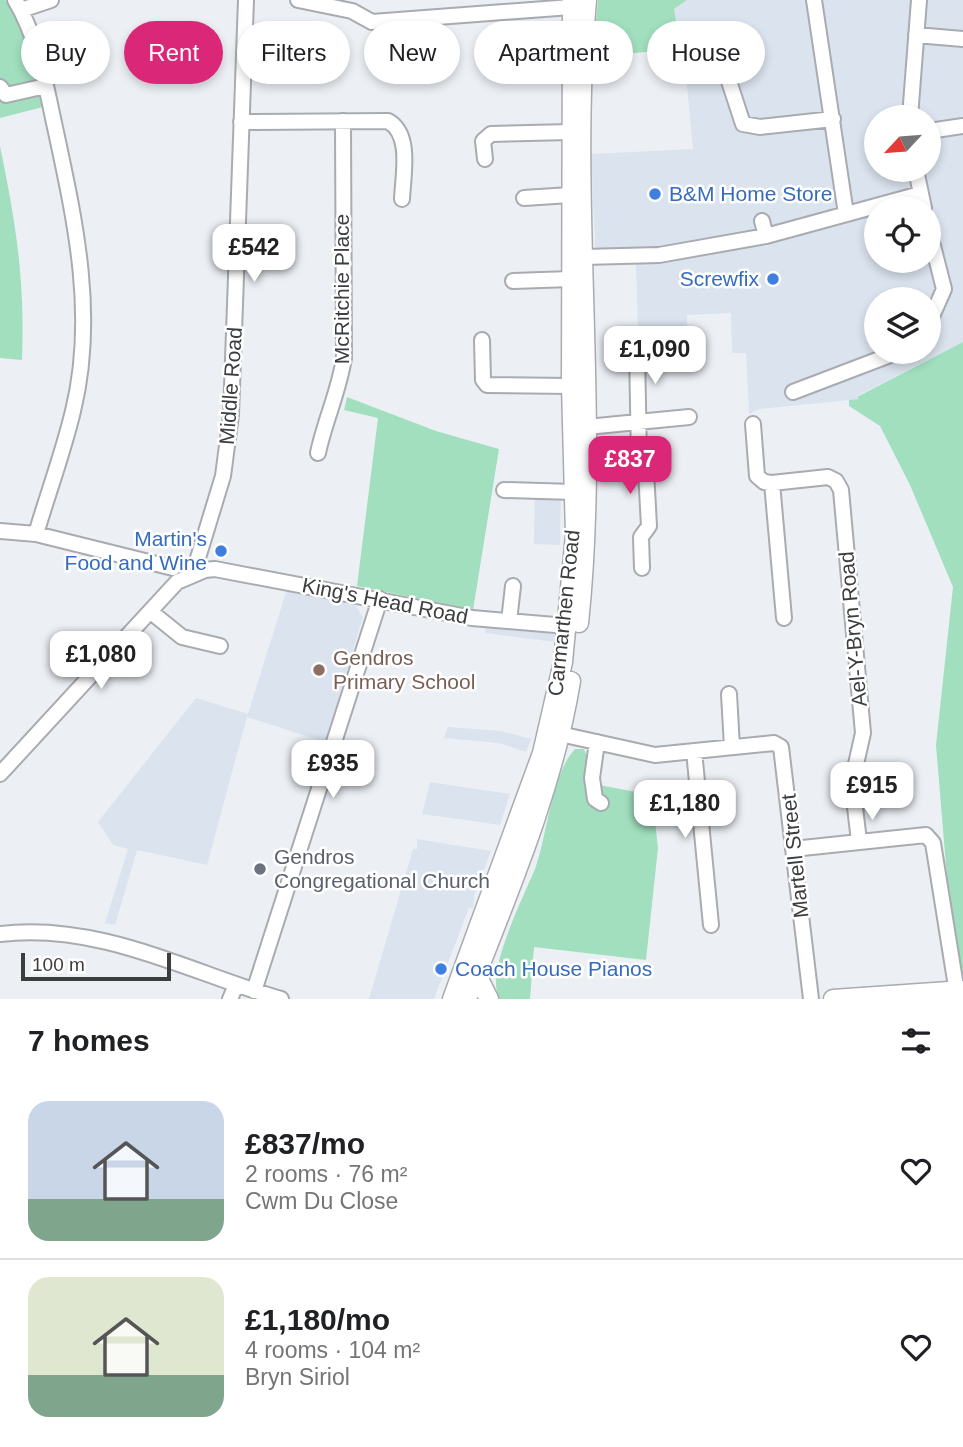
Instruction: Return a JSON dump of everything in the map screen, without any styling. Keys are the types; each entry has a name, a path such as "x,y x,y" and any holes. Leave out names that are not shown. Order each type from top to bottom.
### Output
{"main road":[{"name":"Carmarthen Road","path":"452,999 542,753 561,677 575,536 571,386 570,131 577,2"},
{"name":"Carmarthen Road","path":"467,999 522,856 560,734 571,679 584,579 587,427 583,80 577,2"},
{"path":"480,962 480,981 489,999"},
{"path":"833,999 959,992"}],"street":[{"path":"36,534 74,410 83,332 84,276 78,231 35,42 18,5 51,0"},
{"name":"Middle Road","path":"201,564 223,476 230,426 246,0"},
{"path":"298,0 352,5 372,22 577,2"},
{"path":"814,0 846,214"},
{"path":"911,105 919,0"},
{"path":"916,35 963,39"},
{"path":"730,84 743,124 760,127 833,120"},
{"path":"0,87 6,94 46,86"},
{"name":"McRitchie Place","path":"318,453 324,422 340,384 344,358 343,121"},
{"path":"241,122 388,121 398,126 403,137 402,199"},
{"path":"942,129 963,126"},
{"path":"485,159 483,141 491,134 570,131"},
{"path":"524,198 570,195"},
{"path":"584,257 659,255 764,229 864,211"},
{"path":"940,273 944,289 941,296"},
{"path":"513,281 571,279"},
{"path":"482,340 483,380 487,385 571,386"},
{"path":"637,351 639,458 646,471 649,526 640,537 642,568"},
{"path":"793,392 866,364"},
{"path":"587,427 689,417"},
{"path":"753,424 757,475 764,482 772,483 784,618"},
{"name":"Ael-Y-Bryn Road","path":"772,483 828,477 836,481 841,490 863,733 852,782 859,841"},
{"path":"504,491 574,492"},
{"path":"1,532 36,534 175,575"},
{"path":"0,774 150,612 175,575 201,564"},
{"name":"King's Head Road","path":"201,564 472,618 567,626"},
{"path":"509,621 513,586"},
{"path":"254,991 380,599"},
{"path":"150,612 182,637 220,646"},
{"path":"729,694 732,747"},
{"name":"Martell Street","path":"560,734 655,755 774,743 783,751 811,999"},
{"path":"597,742 592,787 595,799 601,803"},
{"path":"694,751 711,925"},
{"path":"793,849 926,835 933,843 959,992"},
{"path":"0,934 65,932 150,953 281,999"},
{"path":"230,999 236,985"}],"shaded area":[{"path":"687,0 963,0 963,342 941,353 941,287 864,287 864,364 920,364 857,396 860,399 759,409 749,414 746,353 732,353 731,313 687,315 687,330 638,333 636,264 596,265 591,154 693,149 687,84 765,84 765,21 676,21 674,9"},
{"path":"535,490 561,491 560,545 534,544"},
{"path":"287,589 354,603 363,617 325,742 247,717 207,865 137,850 115,925 105,923 128,849 113,845 98,822 196,698 248,714"},
{"path":"486,627 556,634 555,642 485,633"},
{"path":"448,727 501,731 531,739 526,752 499,743 444,738"},
{"path":"430,782 510,794 500,825 422,814"},
{"path":"417,839 491,851 474,896 473,908 469,908 434,999 369,999 413,849 417,849"}],"green space":[{"path":"0,0 5,0 21,31 21,84 38,84 43,107 0,118"},
{"path":"598,0 687,0 674,9 676,21 647,21 647,52 633,54 633,21 596,21"},
{"path":"0,146 18,252 22,303 22,360 0,358"},
{"path":"963,342 963,974 955,974 936,745 953,587 910,485 880,426 849,406 849,400 859,399 857,397 921,364 941,364 941,353"},
{"path":"347,397 436,431 499,449 473,610 357,586 378,418 344,410"},
{"path":"575,749 584,749 599,785 652,795 658,848 646,960 534,947 530,999 500,999 496,987 501,953 536,866 555,788"}],"place":[{"name":"B&M Home Store","path":"655,194"},
{"name":"Screwfix","path":"773,279"},
{"name":"Martin's Food and Wine","path":"221,551"},
{"name":"Gendros Primary School","path":"319,670"},
{"name":"Gendros Congregational Church","path":"260,869"},
{"name":"Coach House Pianos","path":"441,969"}]}
